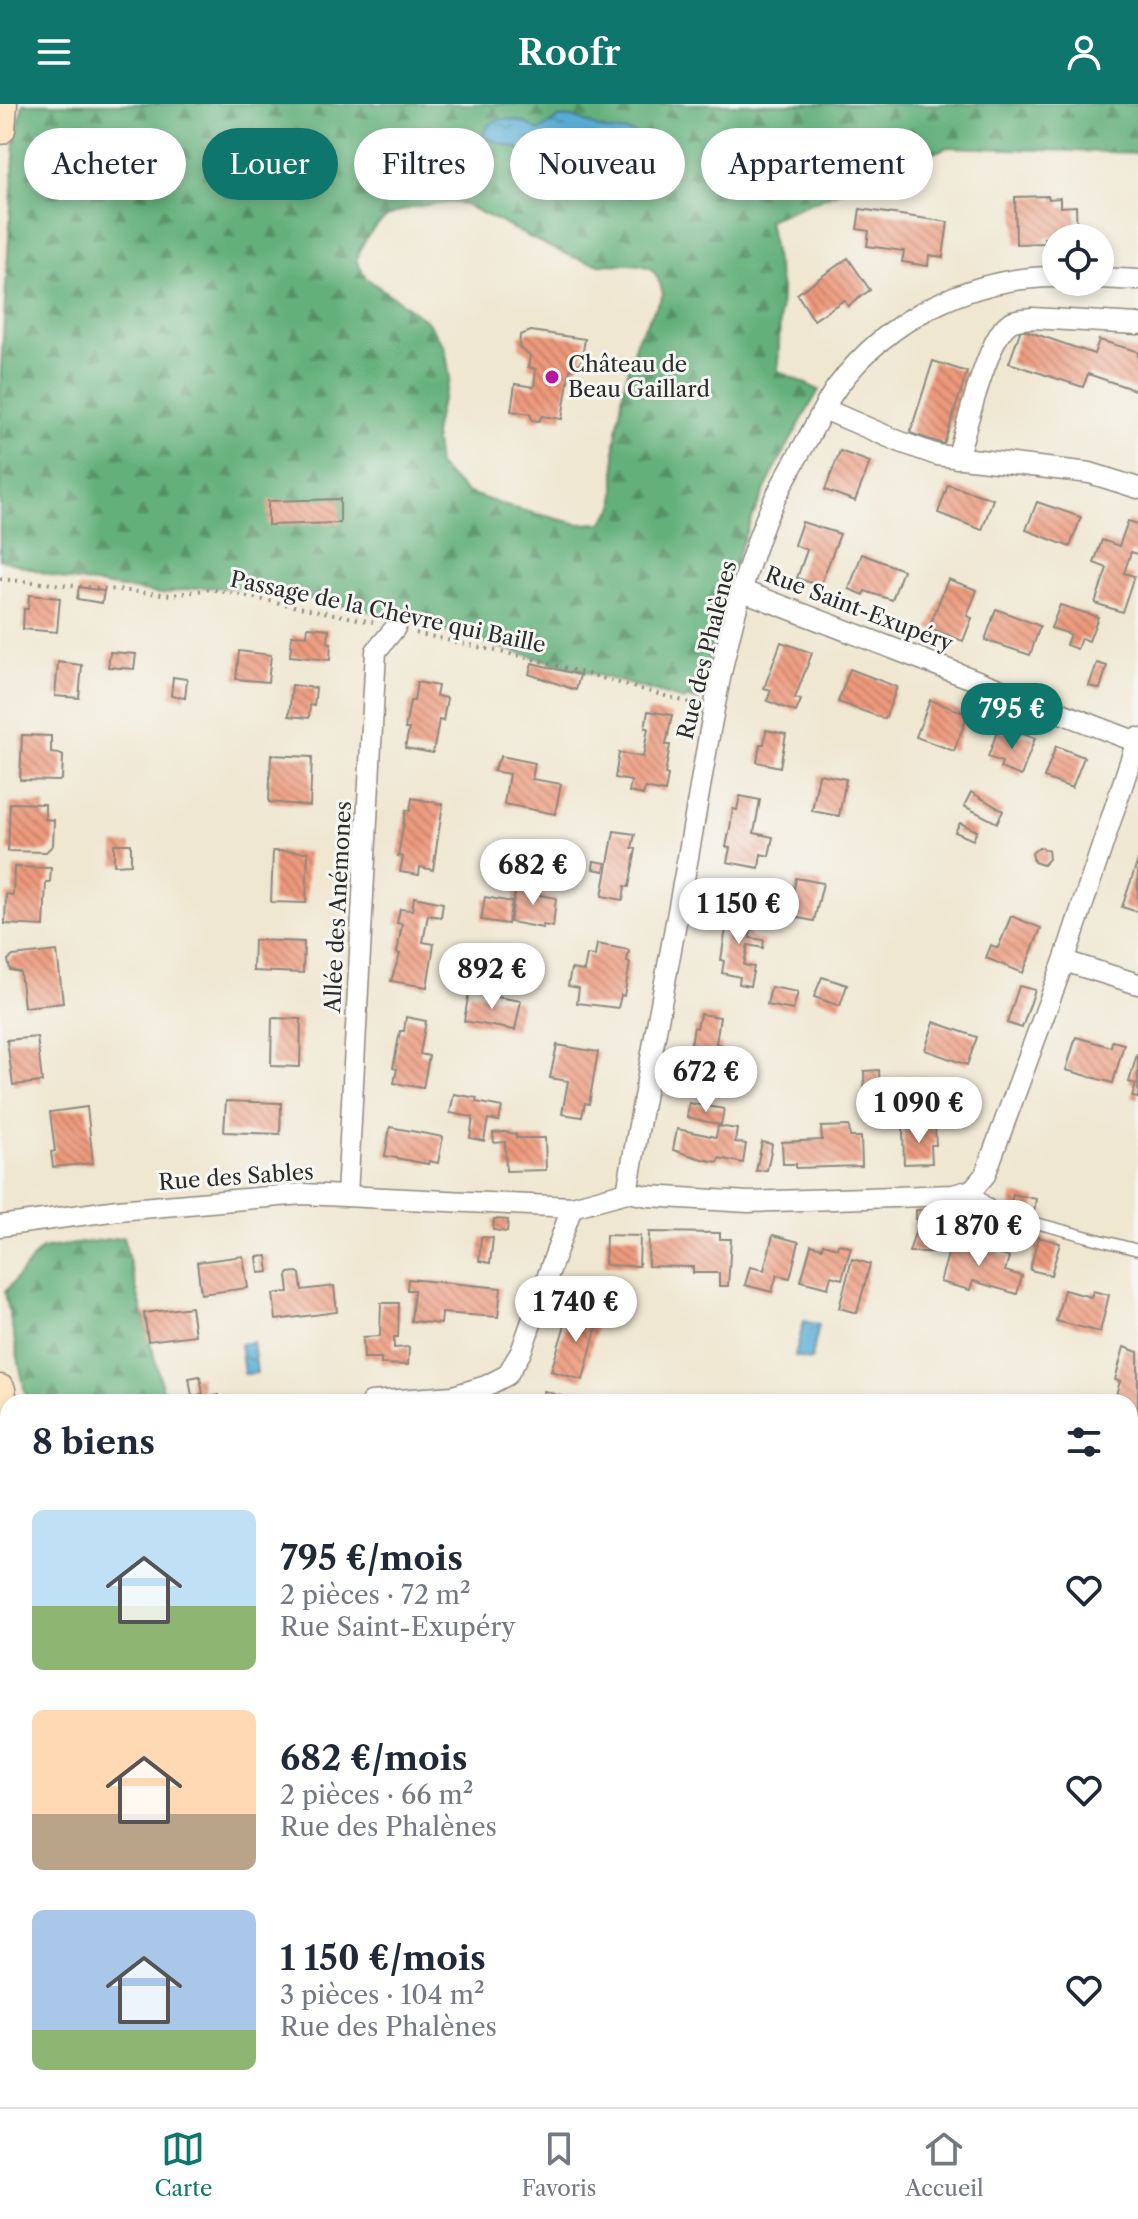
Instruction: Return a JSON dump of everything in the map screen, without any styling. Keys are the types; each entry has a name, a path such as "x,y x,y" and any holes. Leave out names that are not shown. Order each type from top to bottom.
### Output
{"main road":[{"path":"0,129 2,104"}],"street":[{"name":"Rue des Phalènes","path":"627,1192 716,704 743,591 765,520 836,389 863,357 914,315 945,299 1005,282 1042,278"},
{"path":"1114,279 1138,280"},
{"path":"957,458 992,348 1007,325 1015,320 1032,318 1138,324"},
{"path":"824,409 908,445 957,458 1090,473 1138,488"},
{"name":"Rue Saint-Exupéry","path":"743,591 1137,740"},
{"name":"Allée des Anémones","path":"347,1196 376,651 395,628"},
{"path":"627,1192 748,1202 953,1195 972,1190 985,1175 1064,961 1137,740"},
{"path":"1064,961 1138,984"},
{"name":"Rue des Sables","path":"0,1226 118,1210 303,1194 572,1207 627,1192"},
{"path":"460,1394 507,1375 521,1352 572,1207"}],"lane":[{"path":"972,1190 998,1213 1138,1250"}],"path":[{"name":"Passage de la Chèvre qui Baille","path":"0,579 172,595 210,589 541,661 687,704 716,704"}],"green space":[{"path":"23,104 1138,104 1138,153 948,147 933,153 933,128 701,128 701,200 817,200 768,220 781,289 778,371 819,390 771,477 741,545 718,618 699,701 684,700 388,615 293,595 249,588 203,587 161,594 64,579 0,559 0,386 15,141","holes":["457,202 541,243 593,263 649,268 659,280 663,295 636,341 624,386 615,444 615,506 602,523 579,524 509,507 466,492 438,466 434,434 450,379 445,347 426,320 366,278 356,260 364,243 383,220 395,213 424,205"]},
{"path":"123,1237 164,1394 25,1394 5,1292 41,1249"}],"water":[{"path":"570,117 599,128 544,128 559,118"},
{"path":"500,120 524,123 533,128 510,128 510,146 494,140 494,128 487,128"},
{"path":"804,1321 819,1325 811,1360 795,1356"},
{"path":"253,1342 257,1373 244,1374 240,1344"}],"building":[{"path":"1015,197 1060,198 1060,207 1076,206 1077,224 1042,224 1042,243 1016,244"},
{"path":"860,209 948,222 943,257 929,255 928,266 902,262 904,251 867,246 869,231 857,229"},
{"path":"848,258 870,290 848,306 844,300 814,320 797,294"},
{"path":"1021,329 1094,354 1099,340 1136,351 1138,391 1088,374 1083,387 1009,363"},
{"name":"Château de Beau Gaillard","path":"531,331 585,339 581,363 570,369 562,419 542,416 539,421 532,420 530,414 511,411 515,384 534,387 536,369 528,367 530,355 519,347 520,335"},
{"path":"933,361 967,372 944,444 910,433"},
{"path":"840,451 870,462 855,501 825,490"},
{"path":"948,485 993,499 982,530 938,513"},
{"path":"340,499 340,523 268,525 268,501"},
{"path":"1037,502 1081,517 1070,547 1026,530"},
{"path":"1128,521 1138,524 1138,554 1131,552 1124,573 1134,576 1122,612 1095,603 1107,568 1094,563 1102,540 1119,546"},
{"path":"802,522 840,534 820,586 797,578 807,550 794,545"},
{"path":"862,554 903,570 892,600 849,589"},
{"path":"948,579 977,590 967,616 972,618 963,641 929,628"},
{"path":"79,587 104,591 102,603 77,599"},
{"path":"29,595 60,598 57,632 23,629 24,609 28,609"},
{"path":"1060,605 1098,617 1089,641 1081,638 1077,649 1066,645 1070,634 1051,628"},
{"path":"996,609 1040,626 1030,655 985,640"},
{"path":"308,627 329,629 330,660 290,656 292,635 307,636"},
{"path":"781,642 812,653 795,698 801,700 796,712 767,701 771,690 764,688"},
{"path":"239,651 271,655 268,682 236,679"},
{"path":"110,652 136,654 134,669 108,667"},
{"path":"58,662 82,665 79,698 55,696"},
{"path":"532,663 580,675 576,690 529,674"},
{"path":"1097,663 1107,666 1100,689 1089,686"},
{"path":"850,669 897,687 885,719 838,702"},
{"path":"173,677 187,679 185,698 171,696"},
{"path":"417,682 438,686 436,696 447,698 433,753 405,748 410,701 414,701"},
{"path":"292,685 316,688 309,718 289,716"},
{"path":"930,700 968,714 954,751 916,737"},
{"path":"648,711 672,715 666,745 670,745 665,792 645,788 643,795 629,792 631,781 615,778 619,753 643,757"},
{"path":"998,729 1012,735 1014,731 1035,738 1021,776 1000,768 1002,762 988,757"},
{"path":"766,730 786,734 780,767 757,762"},
{"path":"22,735 51,736 51,753 63,756 62,779 20,780"},
{"path":"1056,746 1084,757 1072,788 1044,778"},
{"path":"271,755 312,757 310,806 269,802"},
{"path":"501,756 535,763 532,779 561,784 555,814 504,804 509,774 493,771"},
{"path":"819,774 846,779 839,816 812,811"},
{"path":"971,792 1003,811 997,823 964,806"},
{"path":"740,796 760,800 754,833 773,837 769,856 761,854 759,868 727,862 730,848 726,847 733,809 737,810"},
{"path":"412,798 443,804 433,870 420,867 419,875 400,872 403,857 398,856 406,810 410,811"},
{"path":"10,803 45,804 45,819 54,820 53,845 46,852 8,851"},
{"path":"960,823 977,831 973,840 955,832"},
{"path":"614,831 635,834 632,848 636,849 629,887 625,886 623,900 602,896"},
{"path":"114,844 131,844 131,864 114,865"},
{"path":"1039,847 1048,850 1049,859 1043,865 1034,862 1032,853"},
{"path":"273,851 308,852 306,903 271,902"},
{"path":"1138,860 1138,912 1122,907"},
{"path":"594,861 606,863 604,871 593,869"},
{"path":"14,867 51,868 50,882 46,882 44,926 5,924 6,894 13,895"},
{"path":"796,878 823,883 814,921 789,916"},
{"path":"517,882 541,886 539,895 556,898 553,927 510,922"},
{"path":"414,897 443,903 441,917 428,915 423,942 434,944 427,987 391,981 400,954 397,953 402,924 397,923 400,909 412,910"},
{"path":"485,897 512,902 508,924 481,920"},
{"path":"734,908 754,912 750,938 764,940 763,948 748,945 744,965 754,967 750,986 739,984 740,977 722,973 724,940"},
{"path":"1011,916 1041,928 1023,973 986,958 991,945 998,948"},
{"path":"254,940 304,942 303,973 253,971"},
{"path":"597,944 629,950 624,996 621,995 618,1008 577,1003 579,988 568,986 571,969 584,971 587,955 595,956"},
{"path":"57,951 63,1003 24,1007 20,972 10,970 8,960 13,956"},
{"path":"822,977 847,985 840,1006 814,997"},
{"path":"1019,986 1035,990 1022,1028 1007,1023"},
{"path":"771,987 798,992 793,1010 767,1005"},
{"path":"469,992 521,1001 515,1030 464,1021"},
{"path":"700,1014 720,1017 716,1044 722,1045 721,1052 725,1053 721,1076 710,1074 708,1083 688,1080 691,1066 687,1065 694,1027 697,1028"},
{"path":"406,1017 426,1021 420,1054 429,1056 423,1088 394,1083 397,1069 393,1068"},
{"path":"272,1018 301,1019 300,1067 271,1066"},
{"path":"934,1022 977,1037 967,1065 925,1050"},
{"path":"37,1037 42,1082 13,1085 7,1040"},
{"path":"1076,1037 1111,1047 1112,1041 1124,1044 1113,1083 1066,1070"},
{"path":"557,1045 598,1052 589,1104 585,1103 582,1117 562,1114 568,1081 550,1078"},
{"path":"1137,1054 1138,1098 1132,1097 1136,1084 1129,1082"},
{"path":"879,1070 880,1104 865,1105 864,1071"},
{"path":"454,1094 502,1107 499,1121 488,1119 484,1141 470,1138 473,1117 450,1113"},
{"path":"226,1101 281,1103 280,1134 224,1132"},
{"path":"689,1103 724,1109 721,1125 687,1117"},
{"path":"87,1107 93,1163 53,1167 51,1152 55,1151 50,1112"},
{"path":"718,1126 737,1129 735,1142 746,1144 743,1163 719,1158 718,1162 673,1150 677,1129 716,1137"},
{"path":"849,1126 850,1137 861,1137 862,1166 796,1168 796,1164 783,1164 782,1142 822,1140 821,1127"},
{"path":"390,1127 443,1137 438,1163 385,1156"},
{"path":"935,1127 936,1145 931,1145 932,1163 904,1164 903,1129"},
{"path":"493,1133 516,1134 516,1138 545,1138 546,1170 506,1171 505,1142 494,1143"},
{"path":"762,1142 772,1144 771,1151 767,1170 756,1171"},
{"path":"1013,1194 1036,1199 1034,1212 1010,1207"},
{"path":"916,1210 943,1210 942,1229 935,1252 909,1252 916,1229"},
{"path":"494,1219 508,1220 507,1232 493,1230"},
{"path":"649,1232 720,1233 720,1239 731,1239 728,1286 719,1286 719,1273 693,1273 693,1267 648,1266"},
{"path":"606,1235 640,1236 639,1266 605,1265"},
{"path":"773,1235 799,1242 790,1278 777,1275 772,1292 745,1285 750,1267 764,1270"},
{"path":"481,1237 493,1238 490,1263 479,1261"},
{"path":"1038,1237 1060,1243 1051,1275 1030,1270"},
{"path":"984,1240 1002,1245 999,1254 1009,1257 1005,1271 1022,1276 1017,1294 973,1281 970,1290 940,1282 951,1244 980,1252"},
{"path":"823,1244 837,1248 838,1244 851,1247 842,1279 831,1276 828,1288 801,1281 811,1245 822,1248"},
{"path":"243,1256 248,1288 201,1294 197,1262"},
{"path":"267,1256 269,1272 259,1273 257,1257"},
{"path":"852,1259 870,1264 857,1313 839,1308"},
{"path":"297,1272 302,1290 334,1286 337,1312 276,1320 273,1294 289,1292 287,1276"},
{"path":"408,1279 501,1288 498,1317 442,1313 441,1324 411,1321 414,1290 407,1290"},
{"path":"1064,1290 1091,1297 1093,1291 1109,1295 1100,1332 1056,1321"},
{"path":"381,1303 399,1303 398,1337 394,1337 394,1348 409,1347 408,1365 381,1364 381,1358 364,1358 363,1337 380,1336"},
{"path":"191,1307 195,1335 148,1341 144,1313"},
{"path":"570,1308 599,1317 583,1380 551,1371"},
{"path":"1124,1347 1138,1352 1138,1394 1116,1394 1120,1381 1115,1380"},
{"path":"200,1376 203,1394 192,1394 189,1378"}],"place":[{"name":"Château de Beau Gaillard","path":"552,377"}]}
